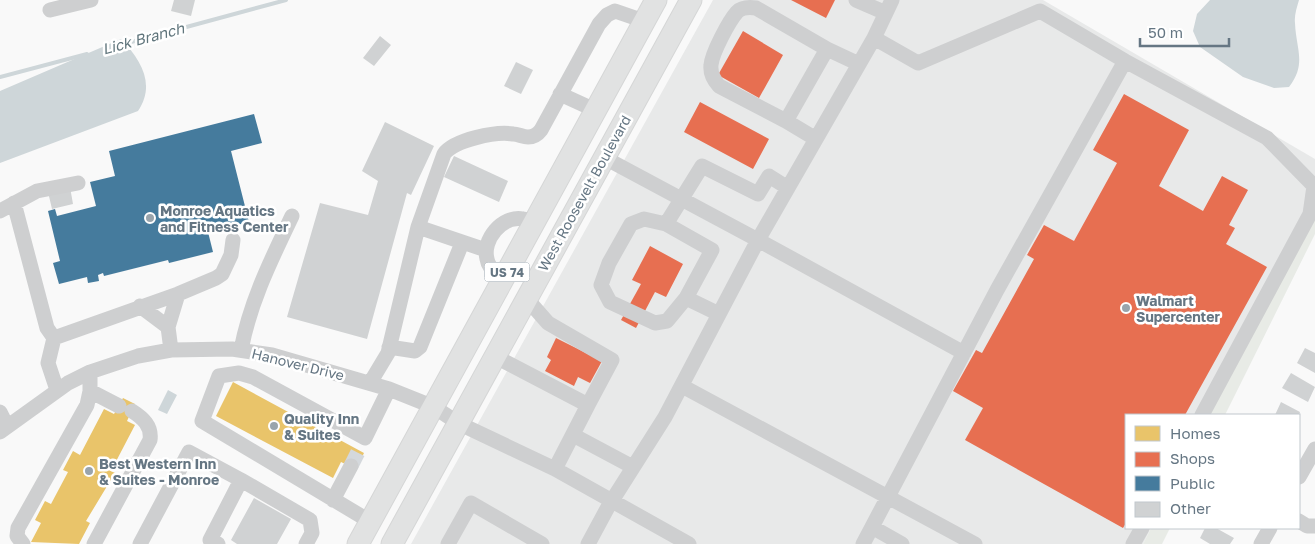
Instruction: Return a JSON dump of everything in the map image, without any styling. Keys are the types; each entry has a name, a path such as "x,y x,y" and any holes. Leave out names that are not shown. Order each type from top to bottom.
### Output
{"highway":[{"name":"West Roosevelt Boulevard","path":"358,544 656,0"},
{"name":"West Roosevelt Boulevard","path":"392,544 603,156 691,0"}],"street":[{"path":"50,10 91,0"},
{"path":"588,544 611,502 665,418 758,240 874,38 889,6 856,0"},
{"path":"816,139 719,86 713,78 711,66 713,56 732,21 742,8 756,8 827,49 859,64"},
{"path":"370,383 389,347 418,227 444,154 449,147 487,135 512,134 528,137 536,135 599,24 607,15 615,11 644,21"},
{"path":"874,38 918,63 1040,11 1125,61 1267,138 1314,186 1310,214 1203,414"},
{"path":"786,122 827,49"},
{"path":"862,544 964,352 1125,61"},
{"path":"560,94 595,110"},
{"path":"603,156 964,352"},
{"path":"666,224 702,166 758,194 769,176 788,188"},
{"path":"0,211 37,191 78,183"},
{"path":"14,203 47,328 54,338 48,363 57,390"},
{"path":"242,350 250,314 263,277 292,216"},
{"path":"502,282 487,261 487,240 503,225 515,219 523,219 534,223"},
{"path":"644,219 666,224 712,250 686,298 667,322 655,323 610,302 601,285 609,263 631,224 644,219"},
{"path":"418,227 486,250"},
{"path":"54,338 178,294 222,274 231,255 233,240"},
{"path":"389,347 415,351 420,347 462,242"},
{"path":"171,350 168,327 178,294"},
{"path":"526,298 548,323 612,360 555,469"},
{"path":"686,298 719,314"},
{"path":"140,306 168,327"},
{"name":"Hanover Drive","path":"4,429 57,390 90,372 138,356 171,350 242,350 272,355 389,389 434,407 458,423 555,469 689,544"},
{"path":"218,350 219,376 202,421 371,522"},
{"path":"494,356 588,404"},
{"path":"23,544 17,536 18,528 87,405 90,391 90,372"},
{"path":"219,376 239,373 253,377 362,444 389,389"},
{"path":"682,386 974,544"},
{"path":"90,391 125,408 146,421 150,431 150,440 94,544"},
{"path":"0,412 4,429"},
{"path":"573,435 633,467"},
{"path":"1300,475 1315,449"},
{"path":"140,544 189,452 310,520 312,533 306,544"},
{"path":"333,500 351,466"},
{"path":"212,543 241,480"},
{"path":"448,544 471,503 542,544"},
{"path":"1300,522 1307,526 1315,526"},
{"path":"872,527 902,544"},
{"path":"1133,544 1141,529"},
{"path":"1260,544 1269,529"}],"shaded area":[{"path":"713,0 1043,0 1315,159 1315,206 1209,414 1125,414 1125,529 1150,529 1143,544 411,544"},
{"path":"1210,0 1299,0 1295,20 1299,63 1298,71 1289,87 1274,88 1243,77 1200,47 1193,31 1197,14"},
{"path":"121,39 135,55 144,73 146,91 138,111 0,163 0,91"},
{"path":"1315,206 1315,234 1225,414 1209,414"},
{"path":"168,390 177,395 167,414 158,410"},
{"path":"1150,529 1170,529 1162,544 1143,544"}],"building: Homes":[{"name":"Quality Inn & Suites","path":"233,382 364,453 356,469 341,462 333,478 216,416"},
{"name":"Best Western Inn & Suites - Monroe","path":"123,398 135,404 127,421 135,425 111,471 115,473 86,521 90,523 79,544 31,542 41,523 35,520 45,501 51,504 68,472 63,470 73,451 80,455 104,409 114,414"}],"building: Shops":[{"path":"791,0 835,0 826,18"},
{"path":"743,31 783,55 759,98 718,75"},
{"name":"Walmart Supercenter","path":"1124,94 1189,130 1159,186 1203,211 1222,176 1248,190 1229,225 1235,228 1226,244 1267,267 1186,414 1125,414 1125,525 1123,528 965,440 983,408 953,391 976,350 982,353 1034,259 1027,255 1044,225 1074,241 1117,163 1093,150"},
{"path":"700,102 769,139 753,169 684,132"},
{"path":"650,246 683,264 666,297 655,292 636,328 621,320 641,284 632,280"},
{"path":"556,338 602,361 590,383 578,377 574,386 545,371 551,360 547,357"}],"building: Public":[{"path":"254,114 262,143 231,151 249,222 208,232 213,252 169,263 168,260 104,276 103,273 98,275 99,281 88,283 87,277 59,284 53,263 60,261 48,211 55,209 57,216 96,206 90,182 115,176 109,151"}],"building: Other":[{"path":"174,0 195,0 191,16 171,11"},
{"path":"380,36 391,45 374,66 363,58"},
{"path":"516,62 533,70 521,94 504,86"},
{"path":"385,122 434,146 411,195 407,193 367,339 287,317 320,203 368,215 378,181 362,171"},
{"path":"454,156 508,181 499,202 444,177"},
{"path":"70,187 73,204 52,209 48,192"},
{"path":"1305,348 1315,353 1315,373 1297,363"},
{"path":"1291,373 1315,387 1308,402 1282,388"},
{"path":"1281,402 1300,412 1299,414 1275,414"},
{"path":"254,498 291,519 277,544 237,544 231,540"},
{"path":"1204,529 1218,529 1234,538 1230,544 1210,544 1200,538"}],"waterway":[{"name":"Lick Branch","path":"120,45 286,0"},
{"name":"Lick Branch","path":"0,77 87,54"}],"tunnel":[{"path":"351,466 359,450"}],"place":[{"name":"Monroe Aquatics and Fitness Center","path":"150,218"},
{"name":"Walmart Supercenter","path":"1126,308"},
{"name":"Quality Inn & Suites","path":"274,426"},
{"name":"Best Western Inn & Suites - Monroe","path":"89,471"}]}
